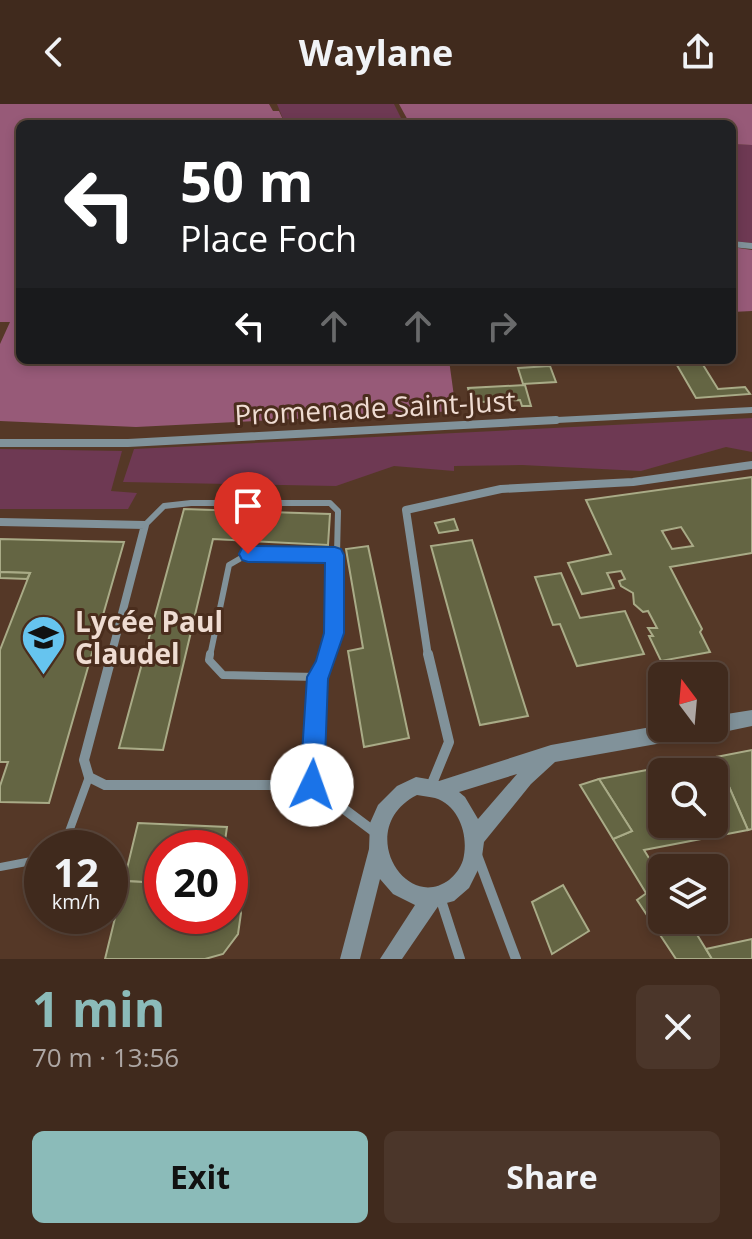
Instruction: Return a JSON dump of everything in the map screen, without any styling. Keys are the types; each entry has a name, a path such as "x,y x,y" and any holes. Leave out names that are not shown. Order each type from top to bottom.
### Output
{"street":[{"name":"Promenade Saint-Just","path":"0,443 128,443 752,410"},
{"path":"436,787 449,742 423,635 406,510 501,489 633,482 752,465"},
{"path":"0,522 145,525 84,760 89,777 105,785 312,785 377,841 382,865 403,890 417,896 436,897 453,890 464,879 475,843 525,778 551,754"},
{"path":"728,722 752,718"},
{"path":"350,959 381,816 401,791 416,786 436,787 551,754 648,737"},
{"path":"436,787 463,807 516,959"},
{"path":"390,959 436,897"},
{"path":"436,897 460,959"}],"lane":[{"path":"145,525 164,506 191,503 330,503 338,511 334,633 325,666 318,677 312,785"},
{"path":"318,677 223,675 209,660 229,565 248,554 335,555"},
{"path":"70,830 89,777"},
{"path":"0,867 24,862"}],"shaded area":[{"path":"0,104 269,104 273,111 279,111 283,120 16,120 16,364 450,364 456,411 136,427 0,421 0,344 10,322 0,322"},
{"path":"277,104 394,104 402,120 283,120"},
{"path":"399,104 752,104 752,145 736,144 736,120 408,120"},
{"path":"736,144 752,145 752,243 736,241"},
{"path":"736,248 752,250 752,311 736,312"},
{"path":"752,418 752,452 726,447 641,471 522,465 454,466 454,471 394,466 336,486 123,482 134,449"},
{"path":"0,449 122,451 111,491 137,493 128,509 0,509"}],"building":[{"path":"676,364 702,364 718,389 745,387 750,394 696,398"},
{"path":"550,366 556,382 523,384 518,368"},
{"path":"525,385 531,406 522,406 520,400 480,402 482,408 473,409 468,388"},
{"path":"752,477 752,553 670,567 702,629 700,632 710,652 661,661 648,628 657,628 648,611 643,612 634,604 633,593 621,586 619,581 625,579 621,571 607,573 614,588 582,594 568,563 611,554 586,500","holes":["681,527 693,546 672,549 662,531"]},
{"path":"184,509 330,514 328,545 213,539 163,750 119,748"},
{"path":"454,519 458,530 439,533 435,523"},
{"path":"0,539 124,542 49,803 0,802 0,786 8,762 0,762 0,650 30,573 0,572"},
{"path":"472,540 528,716 480,725 431,546"},
{"path":"368,546 409,738 364,747 348,651 363,648 346,549"},
{"path":"0,572 30,573 27,579 0,578"},
{"path":"561,573 580,618 625,611 644,654 577,666 560,624 553,625 535,577"},
{"path":"752,750 752,829 748,830 728,784 728,758 716,757"},
{"path":"648,770 648,838 706,838 644,850 648,856 646,893 613,839 632,831 599,779"},
{"path":"599,779 632,831 613,839 580,785"},
{"path":"728,784 748,830 728,834"},
{"path":"138,823 227,827 227,830 144,830 144,882 128,881 128,864"},
{"path":"128,881 144,882 144,934 238,934 223,954 205,959 105,959 111,934 128,934"},
{"path":"563,885 589,931 552,954 532,902"},
{"path":"648,892 648,917 637,900"},
{"path":"659,934 697,934 712,959 676,959"},
{"path":"752,939 752,959 712,959 706,949"}],"place":[{"name":"Lycée Paul Claudel","path":"44,676"}],"route":[{"path":"248,554 335,555 334,633 325,666 318,677 312,785"}]}
